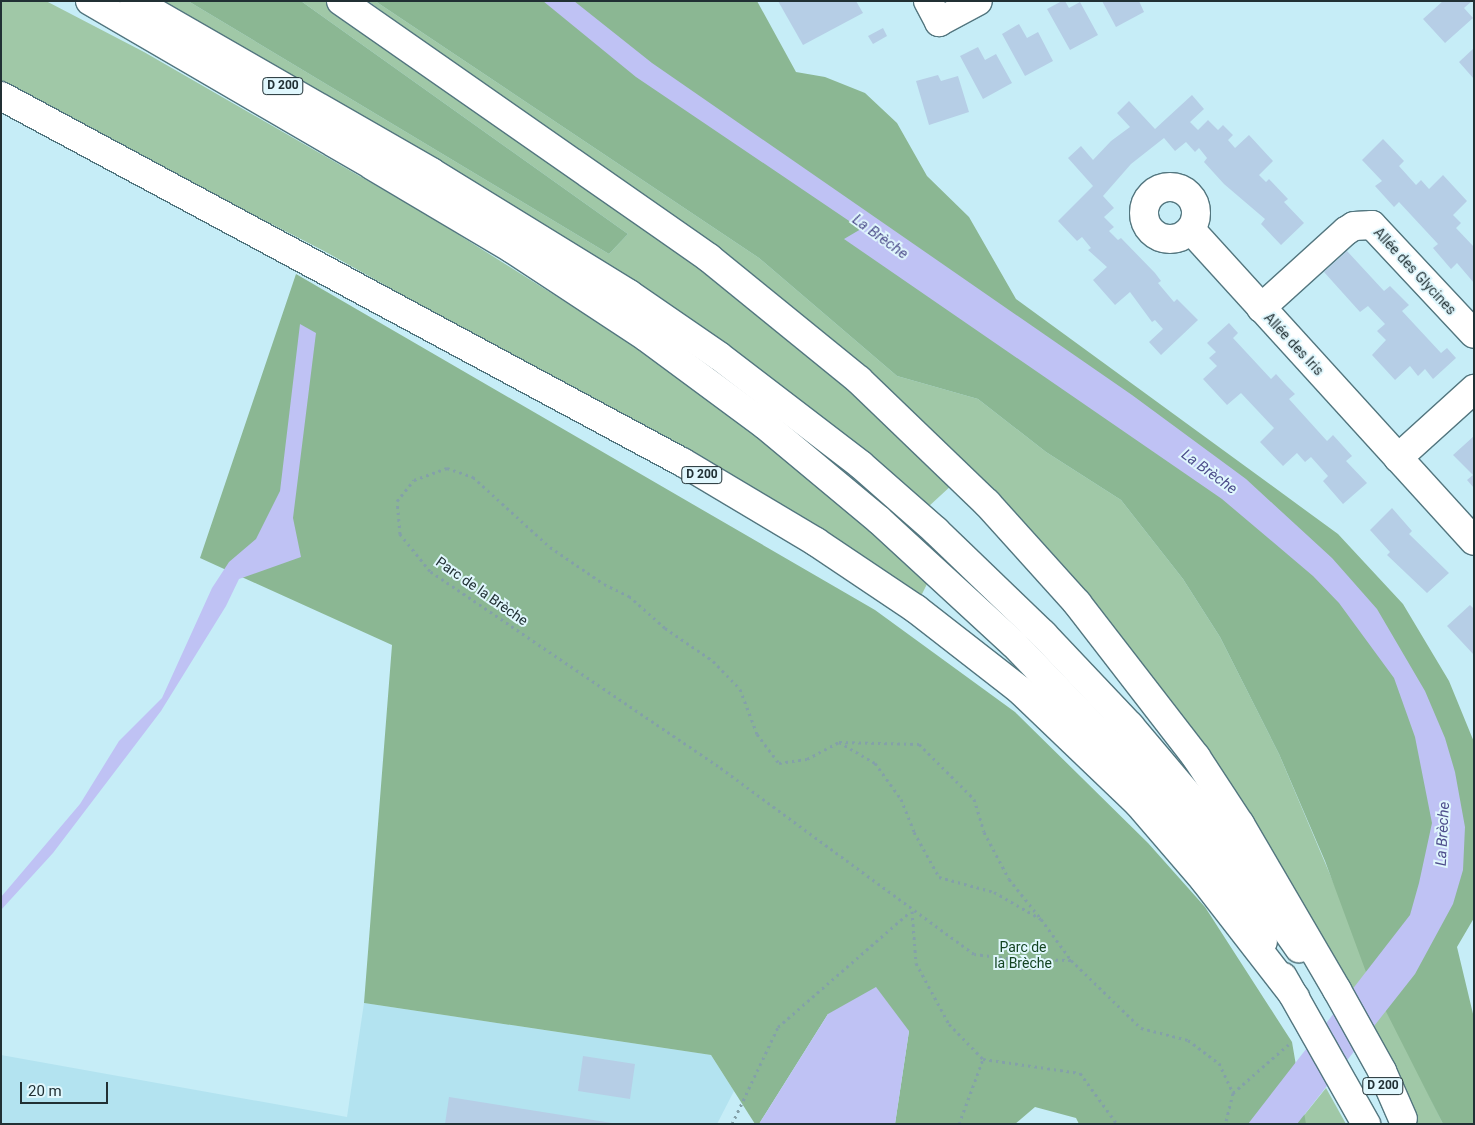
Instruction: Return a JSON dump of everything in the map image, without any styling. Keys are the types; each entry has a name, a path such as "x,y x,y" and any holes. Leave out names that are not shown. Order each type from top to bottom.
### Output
{"main road":[{"name":"D 200","path":"90,1 510,248 676,358 821,471 937,572 1041,671 1154,790 1231,889 1295,997 1300,1028 1345,1085 1366,1124"},
{"name":"D 200","path":"134,1 431,172 629,294 720,356 861,465 936,531 1068,658 1171,773 1246,870 1335,996"},
{"name":"D 200","path":"341,1 709,258 858,380 987,503 1088,617 1196,757 1240,824 1364,1046 1404,1122"},
{"path":"928,1 939,22 978,1"},
{"name":"D 200","path":"1,96 682,462 816,542 916,609 1020,690 1138,803 1205,881 1295,997"},
{"name":"Allée des Glycines","path":"1261,308 1346,231 1354,226 1372,225 1474,334"},
{"name":"Allée des Iris","path":"1191,230 1474,541"},
{"path":"1398,458 1474,388"}],"path":[{"name":"Parc de la Brèche","path":"447,468 473,476 550,546 604,584 628,596 665,628 713,662 740,689 757,734 779,763 807,759 839,742 920,744 974,799 984,832 1009,879 1071,960 1015,959 974,954 718,766 430,571 400,534 397,501 414,480 447,468"},
{"path":"839,742 875,763 901,799 914,832 940,877 994,892 1041,919"},
{"path":"912,910 916,963 949,1024 983,1059 1080,1073 1118,1124"},
{"path":"732,1124 778,1027 912,910"},
{"path":"1071,960 1141,1028 1188,1040 1219,1063 1233,1093"},
{"path":"1224,1124 1233,1093 1292,1042 1300,1028"},
{"path":"959,1124 983,1059"}],"shaded area":[{"path":"364,1003 711,1055 734,1091 717,1124 1,1124 1,1055 347,1117"}],"green space":[{"path":"1,1 46,1 144,52 429,216 637,347 777,449 929,580 922,594 912,598 710,467 324,251 1,85"},
{"path":"148,1 188,1 609,254 628,234 301,1 325,1 738,295 870,407 953,484 928,507"},
{"path":"188,1 301,1 628,234 609,254"},
{"path":"368,1 375,1 759,258 897,376 978,399 1046,452 1121,500 1183,579 1220,637 1279,754 1387,1009 1443,1124 1414,1124 1133,658 743,273"},
{"path":"375,1 757,1 796,72 825,77 865,93 897,123 927,176 969,217 1016,299 1338,534 1403,604 1449,681 1474,742 1474,918 1457,947 1474,1018 1474,1124 1443,1124 1366,972 1325,861 1279,754 1220,637 1183,579 1121,500 1046,452 978,399 897,376 759,258"},
{"name":"Parc de la Brèche","path":"296,274 875,610 1015,712 1148,843 1205,907 1292,1042 1306,1124 1079,1124 1076,1118 1035,1107 1015,1124 895,1124 909,1031 828,1014 759,1124 755,1124 711,1055 364,1003 392,645 200,558"},
{"path":"1326,1088 1346,1124 1297,1124"}],"water":[{"name":"La Brèche","path":"543,1 574,1 652,63 1132,395 1246,479 1332,558 1377,609 1425,691 1445,738 1455,772 1465,827 1463,870 1453,904 1415,974 1297,1124 1248,1124 1410,915 1419,883 1432,823 1415,737 1394,678 1339,603 1313,576 1222,499 844,239 861,229 636,77"},
{"path":"300,324 316,333 293,518 301,557 239,579 226,606 161,711 53,853 1,910 1,897 80,804 119,741 162,698 212,588 229,562 256,539 280,491"},
{"path":"876,987 909,1031 895,1124 759,1124 828,1014"}],"building":[{"path":"778,1 856,1 863,13 803,45"},
{"path":"1065,1 1069,8 1080,2 1098,35 1070,50 1047,9"},
{"path":"1102,1 1139,1 1144,12 1116,27"},
{"path":"1443,1 1472,1 1464,8 1473,18 1445,43 1423,19"},
{"path":"1019,24 1027,38 1038,32 1053,61 1025,76 1002,34"},
{"path":"883,28 887,36 873,44 868,36"},
{"path":"978,47 985,60 996,54 1012,83 983,99 960,56"},
{"path":"1474,48 1474,79 1459,62"},
{"path":"938,75 941,81 958,76 969,112 929,125 916,81"},
{"path":"1192,95 1204,109 1190,122 1198,130 1208,120 1218,130 1223,125 1233,135 1228,140 1235,148 1249,135 1273,161 1259,175 1266,182 1269,179 1288,199 1284,202 1304,223 1281,245 1261,224 1265,219 1224,184 1204,162 1207,158 1199,148 1195,152 1186,142 1175,151 1164,138 1131,164 1103,196 1114,208 1104,217 1114,227 1109,231 1118,240 1121,238 1155,273 1161,281 1158,283 1174,302 1177,299 1198,320 1161,355 1149,342 1163,329 1155,320 1152,322 1130,292 1115,305 1093,280 1107,267 1088,250 1091,248 1082,237 1077,241 1058,221 1093,186 1068,158 1081,146 1093,160 1111,141 1130,127 1117,113 1129,101 1155,129"},
{"path":"1383,139 1404,161 1399,166 1416,185 1421,180 1429,189 1443,175 1467,201 1453,215 1461,223 1456,228 1474,247 1474,283 1457,263 1451,269 1433,248 1438,244 1399,202 1394,207 1375,186 1382,181 1362,160"},
{"path":"1347,251 1384,291 1390,286 1409,305 1402,311 1441,353 1447,348 1456,358 1433,379 1425,369 1418,376 1410,366 1395,380 1372,355 1386,340 1377,331 1385,324 1368,306 1360,312 1324,272"},
{"path":"1229,323 1238,333 1233,338 1271,379 1276,374 1295,394 1289,399 1327,441 1333,435 1352,456 1346,461 1367,483 1343,504 1323,481 1328,476 1311,457 1305,462 1297,453 1283,466 1260,442 1274,428 1241,393 1227,405 1203,379 1217,366 1209,358 1216,352 1207,343"},
{"path":"1474,436 1474,488 1467,480 1473,475 1453,455"},
{"path":"1392,508 1412,531 1409,534 1449,573 1427,593 1387,555 1390,552 1370,530"},
{"path":"1470,605 1474,609 1474,655 1447,626"},
{"path":"583,1056 635,1064 630,1099 578,1091"},
{"path":"449,1097 612,1123 612,1124 445,1124"}]}
